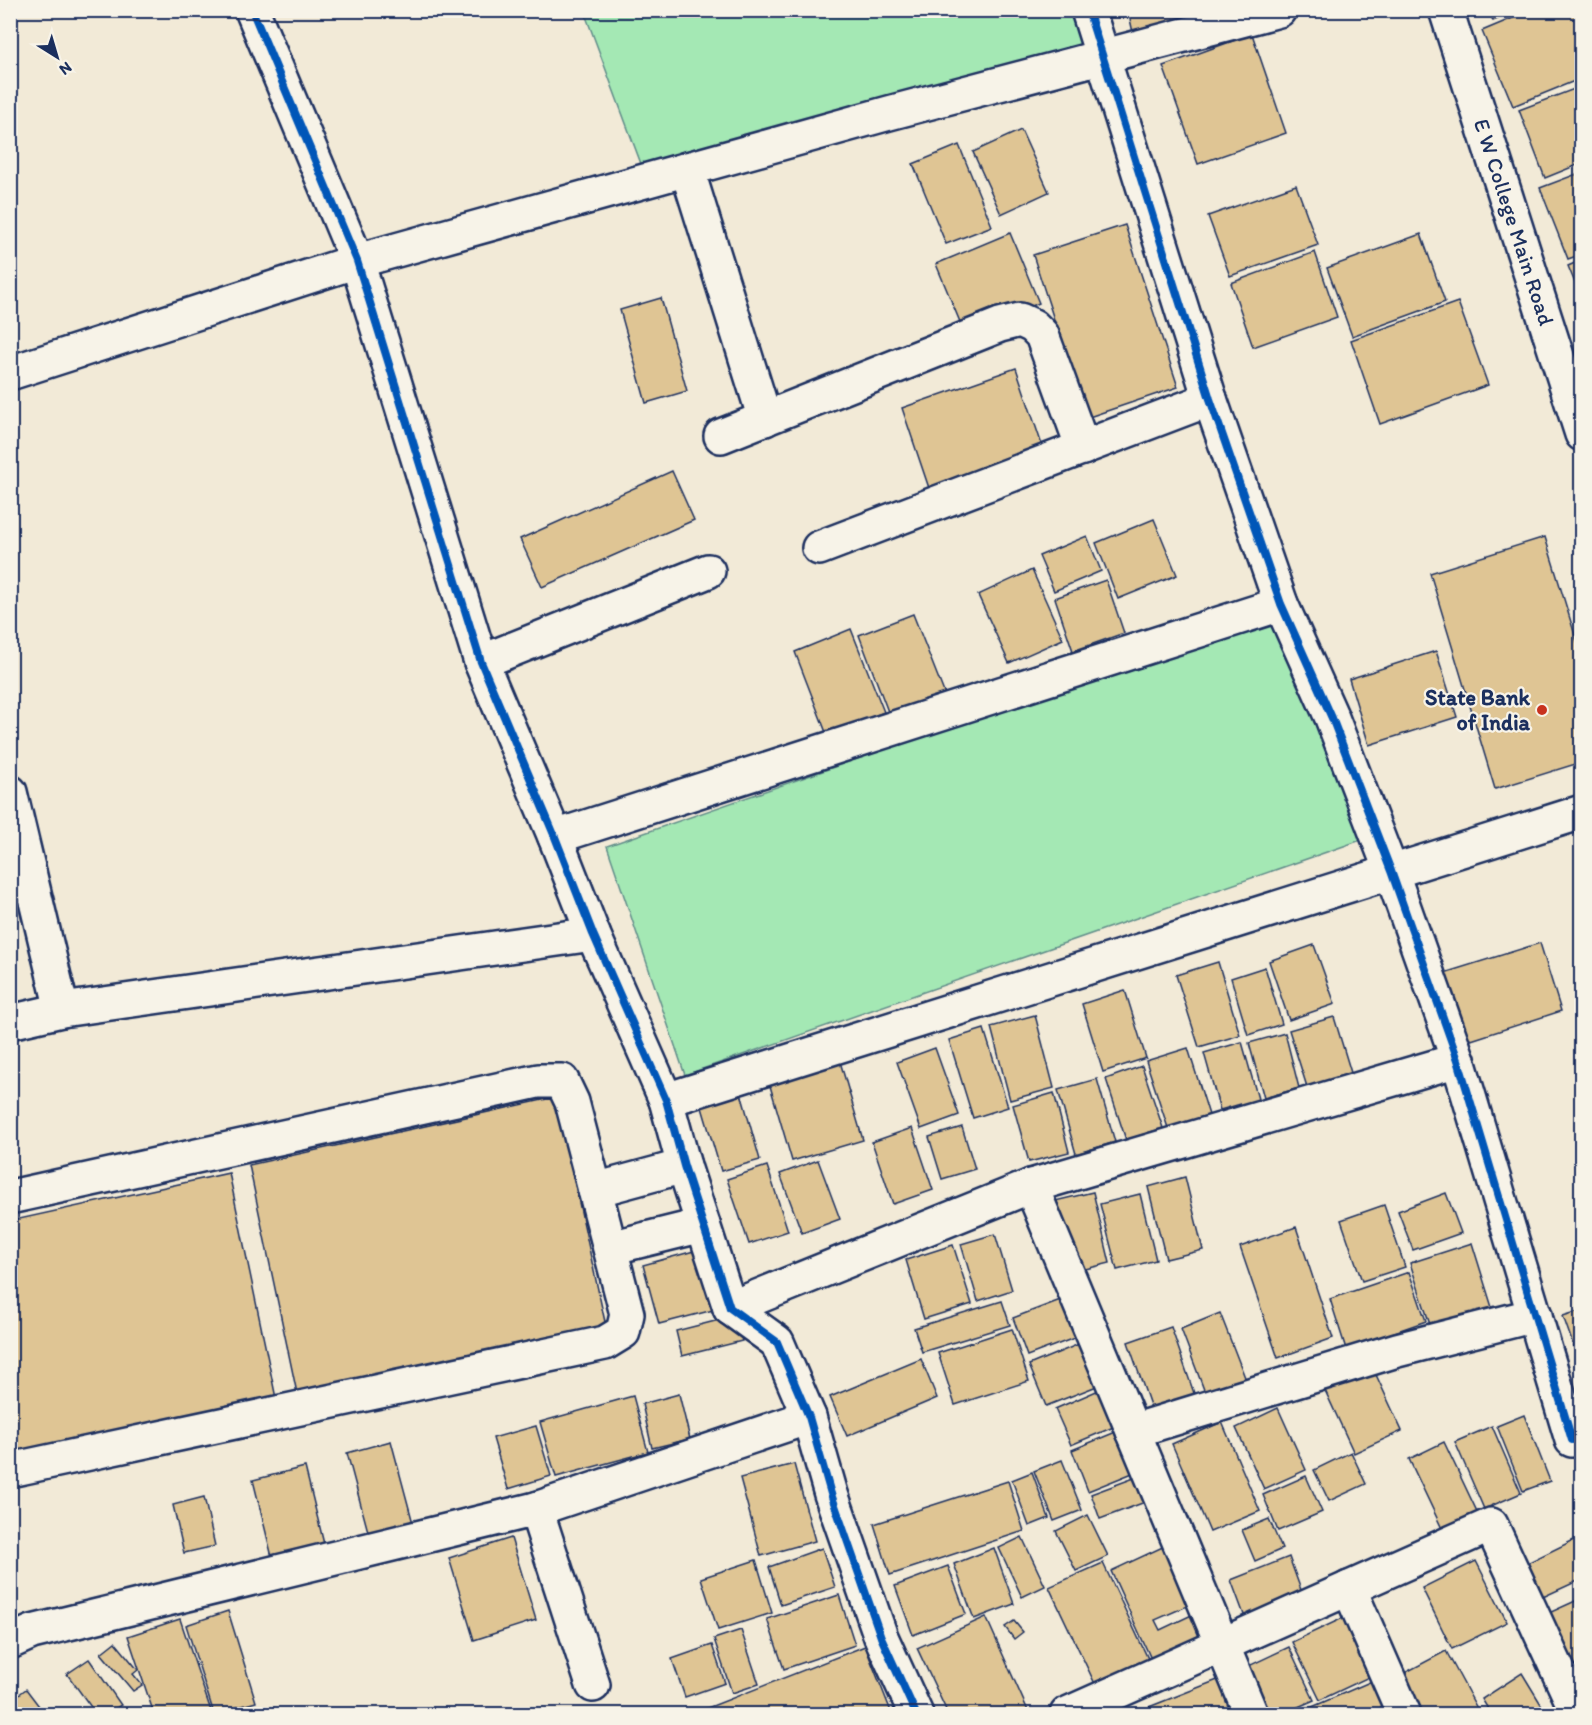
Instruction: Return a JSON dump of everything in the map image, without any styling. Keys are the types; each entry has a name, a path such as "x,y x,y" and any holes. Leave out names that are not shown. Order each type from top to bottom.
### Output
{"street":[{"path":"252,10 357,261 481,662 593,934 666,1100 684,1166 730,1308 777,1342 809,1417 831,1494 881,1637 916,1714"},
{"path":"1088,10 1210,399 1281,604 1332,718 1391,871 1458,1060 1572,1440"},
{"path":"10,373 357,261 687,169 1279,10"},
{"name":"E W College Main Road","path":"1446,10 1581,434"},
{"path":"687,169 765,419"},
{"path":"721,436 1000,325 1020,320 1033,326 1042,335 1083,448"},
{"path":"819,548 1210,399"},
{"path":"481,662 708,571"},
{"path":"555,837 1281,604"},
{"path":"10,792 62,1010"},
{"path":"666,1100 1581,812"},
{"path":"10,1022 62,1010 593,934"},
{"path":"730,1308 1031,1186 1458,1060"},
{"path":"10,1197 538,1082 562,1081 572,1102 627,1314 622,1332 605,1343 10,1470"},
{"path":"595,1190 684,1166"},
{"path":"1031,1186 1251,1714"},
{"path":"610,1248 703,1225"},
{"path":"1133,1431 1397,1350 1535,1315"},
{"path":"10,1642 32,1632 536,1509 809,1417"},
{"path":"536,1509 593,1685"},
{"path":"1067,1714 1491,1524 1578,1714"},
{"path":"1349,1588 1404,1714"}],"green space":[{"path":"584,11 1075,11 1087,47 643,169"},
{"path":"1286,610 1364,839 685,1075 607,846"}],"building":[{"path":"1128,10 1226,10 1134,37"},
{"path":"1489,10 1518,10 1493,21"},
{"path":"1532,10 1582,10 1582,78 1513,106 1482,31"},
{"path":"1252,34 1286,133 1198,164 1163,66"},
{"path":"1582,86 1582,163 1545,178 1519,110"},
{"path":"1021,130 1049,192 1001,214 973,152"},
{"path":"959,145 992,226 946,244 913,164"},
{"path":"1582,172 1582,254 1568,259 1540,188"},
{"path":"1296,185 1318,245 1230,276 1208,216"},
{"path":"1125,225 1178,387 1086,418 1033,255"},
{"path":"1010,233 1039,303 965,334 936,264"},
{"path":"1421,234 1445,302 1352,336 1327,268"},
{"path":"1315,252 1337,317 1253,347 1231,283"},
{"path":"1582,260 1582,300 1568,266"},
{"path":"661,298 687,391 646,403 620,310"},
{"path":"1458,302 1488,385 1380,424 1351,340"},
{"path":"1016,368 1045,454 931,494 902,408"},
{"path":"672,471 694,520 542,587 520,539"},
{"path":"1154,519 1177,575 1118,599 1096,543"},
{"path":"1087,536 1101,571 1054,591 1039,556"},
{"path":"1545,537 1582,658 1582,762 1495,789 1430,573"},
{"path":"1032,570 1063,639 1009,663 978,595"},
{"path":"1106,580 1124,633 1073,651 1055,598"},
{"path":"913,614 945,695 890,717 859,635"},
{"path":"851,629 884,712 827,735 795,652"},
{"path":"1436,651 1457,717 1369,745 1349,679"},
{"path":"1540,943 1561,1011 1465,1042 1444,973"},
{"path":"1314,945 1335,1004 1289,1020 1269,961"},
{"path":"1218,962 1240,1035 1199,1047 1176,975"},
{"path":"1265,967 1282,1024 1248,1035 1231,978"},
{"path":"1125,990 1146,1058 1103,1072 1082,1004"},
{"path":"1035,1015 1054,1088 1010,1100 991,1027"},
{"path":"1334,1017 1352,1076 1308,1090 1289,1030"},
{"path":"984,1029 1008,1107 973,1118 949,1040"},
{"path":"1285,1033 1299,1088 1264,1098 1249,1043"},
{"path":"1242,1042 1258,1099 1220,1110 1204,1053"},
{"path":"935,1048 959,1115 921,1129 897,1062"},
{"path":"1188,1048 1209,1115 1168,1128 1146,1061"},
{"path":"839,1058 863,1140 792,1161 768,1079"},
{"path":"1142,1066 1163,1128 1126,1140 1106,1079"},
{"path":"1097,1079 1115,1142 1076,1154 1058,1090"},
{"path":"741,1093 760,1160 721,1171 701,1104"},
{"path":"1054,1093 1069,1152 1029,1162 1013,1105"},
{"path":"556,1097 607,1331 298,1398 249,1165"},
{"path":"962,1127 975,1169 942,1179 929,1137"},
{"path":"912,1128 933,1190 893,1204 872,1142"},
{"path":"818,1160 840,1219 802,1233 780,1174"},
{"path":"767,1166 788,1231 749,1244 727,1179"},
{"path":"229,1173 277,1403 10,1461 10,1221"},
{"path":"1185,1177 1203,1250 1166,1259 1148,1187"},
{"path":"1093,1192 1110,1263 1073,1272 1055,1201"},
{"path":"1446,1193 1461,1233 1413,1250 1398,1211"},
{"path":"1140,1194 1156,1260 1117,1270 1100,1204"},
{"path":"1384,1205 1405,1267 1362,1281 1341,1220"},
{"path":"1296,1227 1333,1338 1278,1358 1240,1247"},
{"path":"995,1234 1012,1290 978,1301 961,1244"},
{"path":"1472,1243 1495,1317 1434,1337 1410,1263"},
{"path":"953,1245 972,1304 924,1319 906,1260"},
{"path":"705,1248 721,1308 659,1324 643,1265"},
{"path":"1409,1272 1426,1321 1346,1349 1330,1299"},
{"path":"1063,1299 1077,1337 1027,1356 1013,1318"},
{"path":"1002,1301 1010,1325 922,1352 914,1328"},
{"path":"1582,1310 1582,1370 1563,1316"},
{"path":"1220,1313 1246,1380 1206,1395 1181,1329"},
{"path":"735,1316 742,1341 682,1356 676,1331"},
{"path":"1171,1327 1195,1396 1152,1411 1128,1342"},
{"path":"1012,1329 1029,1381 955,1405 938,1353"},
{"path":"1091,1339 1107,1382 1046,1406 1029,1365"},
{"path":"921,1359 937,1398 847,1436 830,1397"},
{"path":"1371,1364 1402,1431 1354,1453 1323,1386"},
{"path":"1108,1386 1123,1423 1071,1445 1055,1409"},
{"path":"679,1394 690,1439 652,1448 642,1404"},
{"path":"633,1396 648,1452 556,1477 540,1422"},
{"path":"1278,1408 1306,1470 1264,1489 1236,1428"},
{"path":"1524,1415 1550,1481 1523,1491 1497,1426"},
{"path":"1222,1422 1260,1511 1210,1532 1172,1444"},
{"path":"536,1426 551,1476 508,1489 493,1438"},
{"path":"1492,1426 1521,1493 1484,1509 1455,1442"},
{"path":"1128,1427 1145,1468 1088,1491 1072,1450"},
{"path":"391,1441 414,1527 370,1539 347,1453"},
{"path":"1444,1442 1481,1520 1446,1537 1409,1459"},
{"path":"1351,1452 1366,1484 1329,1501 1314,1470"},
{"path":"1062,1460 1082,1510 1054,1521 1034,1471"},
{"path":"794,1464 815,1541 761,1556 740,1478"},
{"path":"305,1467 324,1544 272,1557 253,1480"},
{"path":"1032,1472 1049,1518 1029,1526 1012,1480"},
{"path":"1145,1474 1153,1499 1100,1519 1091,1494"},
{"path":"1306,1476 1322,1512 1278,1531 1263,1495"},
{"path":"1008,1481 1024,1531 890,1575 874,1524"},
{"path":"204,1497 215,1546 184,1553 173,1505"},
{"path":"1088,1515 1108,1556 1076,1571 1056,1531"},
{"path":"1269,1519 1282,1549 1255,1561 1242,1530"},
{"path":"1582,1536 1582,1579 1543,1597 1527,1563"},
{"path":"1022,1537 1045,1586 1022,1597 999,1548"},
{"path":"511,1538 536,1620 474,1640 449,1558"},
{"path":"1169,1544 1196,1602 1155,1620 1160,1630 1200,1611 1210,1634 1152,1661 1111,1571"},
{"path":"822,1548 835,1587 781,1605 769,1567"},
{"path":"994,1548 1014,1604 974,1619 954,1564"},
{"path":"1289,1557 1305,1601 1247,1623 1231,1580"},
{"path":"756,1560 772,1613 718,1630 701,1578"},
{"path":"1476,1561 1507,1622 1452,1649 1422,1588"},
{"path":"1103,1563 1150,1663 1097,1688 1049,1587"},
{"path":"948,1566 966,1614 913,1635 895,1586"},
{"path":"839,1595 855,1645 784,1669 767,1619"},
{"path":"1582,1598 1582,1698 1540,1617"},
{"path":"228,1611 256,1702 214,1714 186,1625"},
{"path":"986,1617 1029,1713 948,1714 917,1648"},
{"path":"1343,1618 1371,1676 1320,1700 1292,1642"},
{"path":"180,1619 212,1714 154,1714 128,1636"},
{"path":"1014,1621 1023,1632 1014,1639 1005,1627"},
{"path":"741,1630 759,1684 732,1693 714,1639"},
{"path":"115,1642 138,1670 133,1674 142,1685 133,1691 101,1653"},
{"path":"712,1645 725,1683 685,1697 672,1659"},
{"path":"865,1646 892,1714 692,1714"},
{"path":"1289,1647 1314,1700 1282,1714 1257,1714 1238,1671"},
{"path":"1446,1651 1480,1714 1415,1714 1395,1678"},
{"path":"89,1659 121,1705 107,1714 96,1714 67,1674"},
{"path":"1522,1673 1547,1714 1491,1714 1482,1699"},
{"path":"1220,1679 1234,1714 1152,1714 1149,1707"},
{"path":"1372,1681 1387,1714 1296,1714"},
{"path":"26,1689 45,1714 10,1714 10,1701"}],"cycle path":[{"path":"252,10 357,261 481,662 593,934 666,1100 684,1166 730,1308 777,1342 809,1417 831,1494 881,1637 916,1714"},
{"path":"1088,10 1210,399 1281,604 1332,718 1391,871 1458,1060 1572,1440"}],"place":[{"name":"State Bank of India","path":"1542,710"}]}
